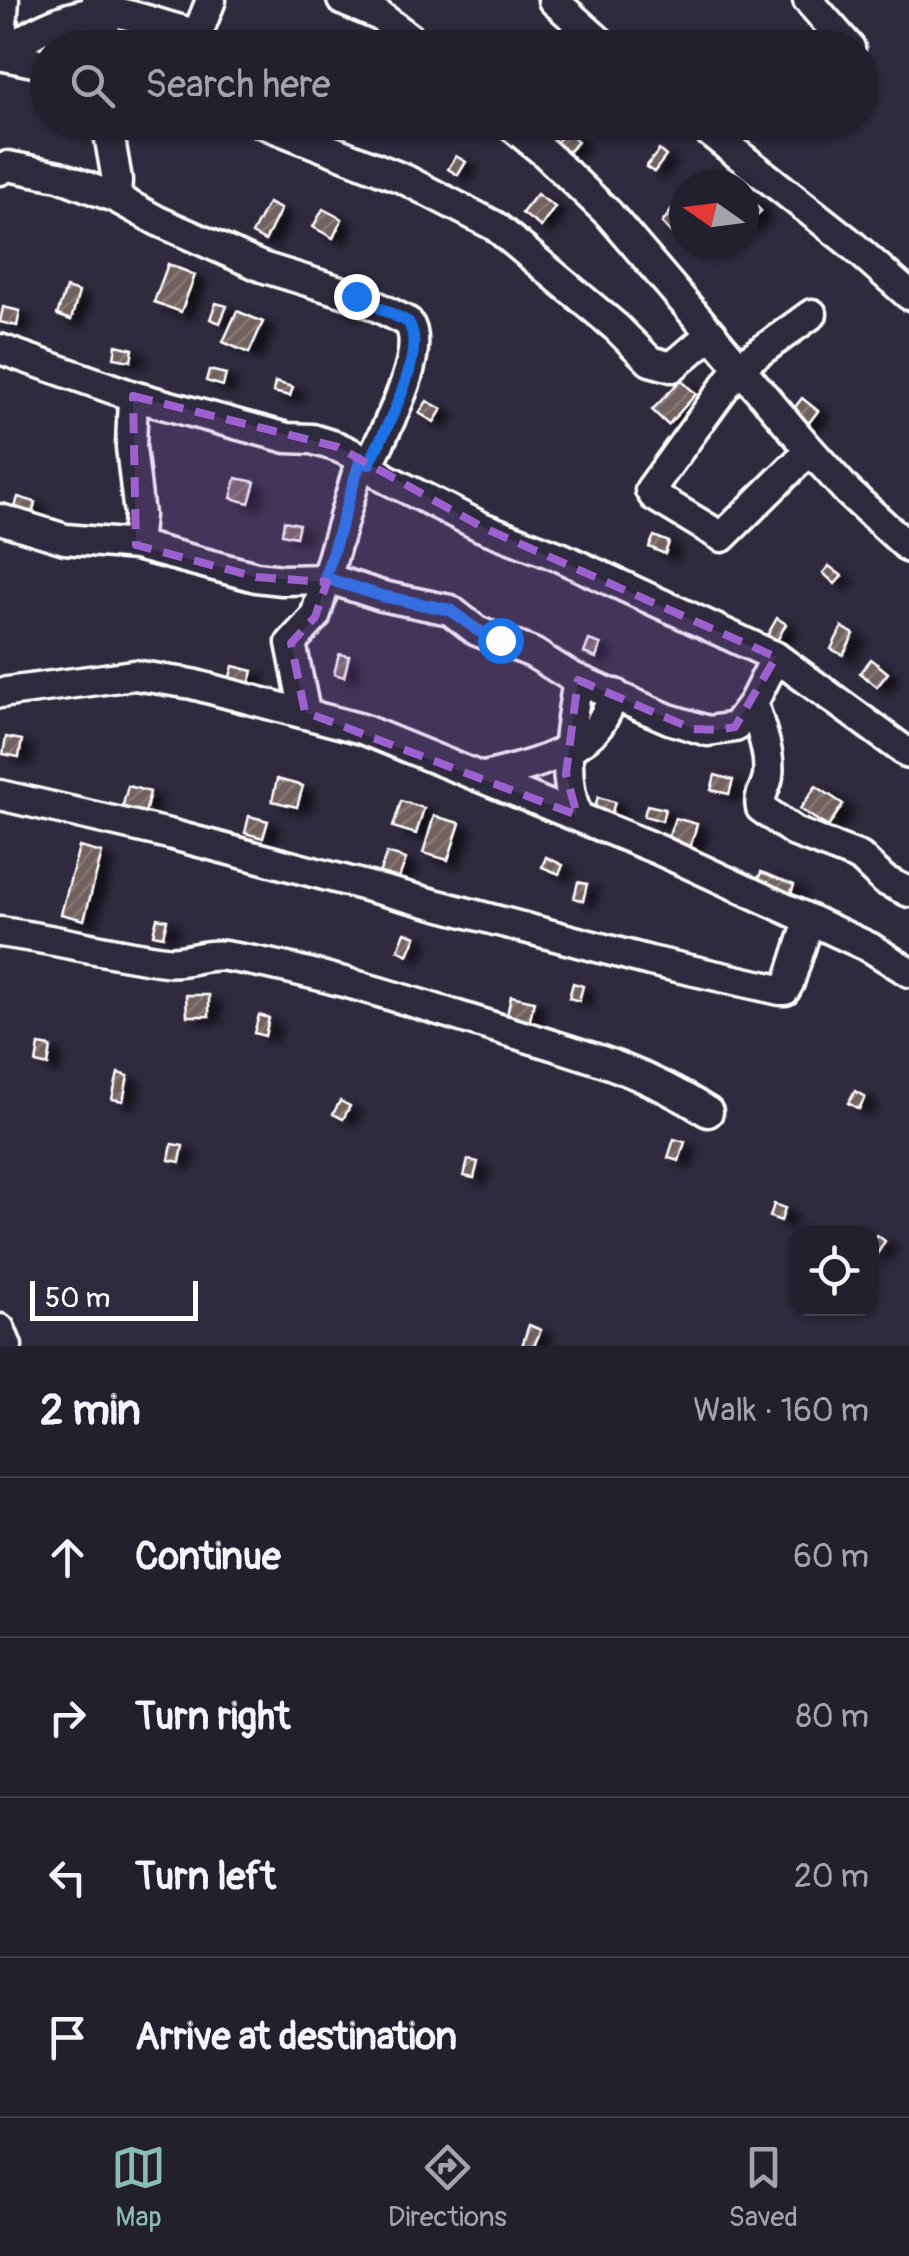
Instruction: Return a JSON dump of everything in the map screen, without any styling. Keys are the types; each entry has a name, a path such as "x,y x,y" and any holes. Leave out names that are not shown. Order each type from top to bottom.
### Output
{"street":[{"path":"2,54 4,0"},
{"path":"199,30 211,0"},
{"path":"342,0 380,16 398,30"},
{"path":"808,0 834,30"},
{"path":"563,3 589,30"},
{"path":"42,30 96,6 164,30"},
{"path":"96,6 105,30"},
{"path":"2,54 30,37"},
{"path":"2,54 30,61"},
{"path":"110,140 116,198"},
{"path":"305,140 404,180 495,226 616,327 650,361 672,366 712,333"},
{"path":"529,140 609,214 810,450 848,492 909,548"},
{"path":"720,140 837,232 909,295"},
{"path":"0,170 8,166 59,176 116,198 262,267 356,296 408,322 414,339 406,378 365,461 315,616 291,643 305,712"},
{"path":"810,450 722,537 651,493 740,366 812,314"},
{"path":"0,350 133,396 287,438 321,441 482,526 560,557 776,657 909,754"},
{"path":"133,396 130,447 139,515 136,545"},
{"path":"108,541 136,502"},
{"path":"0,519 65,539 136,545 256,576 305,581 325,578 382,596 450,610 477,630 533,653 578,680 694,729 735,727 753,703 776,657"},
{"path":"0,693 134,675 192,684 362,729 577,815 870,948 909,972"},
{"path":"577,815 567,791 578,680"},
{"path":"484,777 528,766 570,746 594,730 615,694"},
{"path":"753,703 768,764 767,781 759,798 761,808 795,832 860,857 884,880 909,892"},
{"path":"0,795 169,834 650,961 780,990 785,990 789,983 809,922"},
{"path":"0,932 59,939 168,962 193,962 221,955 319,976 596,1058 661,1083 708,1112"},
{"path":"0,1330 7,1346"}],"highlighted area":[{"path":"133,396 338,447 482,527 776,657 735,727 718,730 693,729 578,680 566,774 577,815 305,712 291,643 315,617 327,582 256,577 136,545"}],"building":[{"path":"559,140 578,142 566,154 555,144"},
{"path":"659,150 666,156 654,172 646,167"},
{"path":"456,156 466,162 458,175 448,169"},
{"path":"537,194 555,207 541,227 522,213"},
{"path":"268,203 281,209 265,241 252,234"},
{"path":"323,209 342,219 333,238 313,227"},
{"path":"168,264 195,275 181,312 154,302"},
{"path":"66,288 79,292 71,320 57,315"},
{"path":"216,303 227,306 220,323 210,319"},
{"path":"3,307 20,311 17,326 0,322"},
{"path":"237,311 263,322 249,353 223,342"},
{"path":"116,345 133,349 131,361 114,358"},
{"path":"209,370 226,374 223,386 206,381"},
{"path":"681,380 696,394 668,425 652,410"},
{"path":"275,382 293,387 290,396 273,392"},
{"path":"802,398 818,411 805,428 789,415"},
{"path":"427,401 442,409 434,422 419,413"},
{"path":"236,478 255,482 249,503 231,498"},
{"path":"18,497 35,502 31,520 13,515"},
{"path":"284,521 299,524 296,537 282,534"},
{"path":"654,536 669,542 665,554 649,547"},
{"path":"829,566 842,576 835,584 823,573"},
{"path":"777,618 786,624 773,648 763,643"},
{"path":"842,627 854,634 843,655 831,649"},
{"path":"589,640 601,644 596,658 584,653"},
{"path":"339,654 349,656 344,677 334,674"},
{"path":"871,659 888,673 877,687 860,673"},
{"path":"233,666 253,671 247,692 227,687"},
{"path":"6,737 22,740 19,757 3,754"},
{"path":"715,775 733,780 729,794 711,790"},
{"path":"277,779 303,786 297,807 272,801"},
{"path":"128,786 150,792 144,818 121,812"},
{"path":"816,786 843,804 828,827 800,809"},
{"path":"598,797 615,802 611,815 594,810"},
{"path":"401,801 424,808 416,834 393,827"},
{"path":"647,805 665,809 662,821 644,816"},
{"path":"249,816 268,821 263,838 245,833"},
{"path":"434,816 460,823 448,860 423,853"},
{"path":"675,818 697,824 689,852 666,845"},
{"path":"79,847 102,853 84,920 61,914"},
{"path":"387,853 406,859 397,883 378,876"},
{"path":"546,857 563,865 559,874 542,867"},
{"path":"761,872 794,885 787,904 754,892"},
{"path":"578,882 587,884 583,901 574,898"},
{"path":"157,918 167,920 163,936 153,934"},
{"path":"405,932 416,936 408,955 398,950"},
{"path":"573,983 583,986 579,1001 569,998"},
{"path":"186,995 209,995 209,1016 187,1016"},
{"path":"511,996 534,1001 529,1025 506,1020"},
{"path":"259,1015 269,1018 265,1036 254,1033"},
{"path":"39,1045 51,1047 48,1066 36,1063"},
{"path":"118,1073 128,1076 123,1101 112,1099"},
{"path":"855,1091 865,1097 859,1109 848,1103"},
{"path":"340,1101 350,1106 343,1119 333,1114"},
{"path":"674,1139 685,1142 679,1161 668,1158"},
{"path":"172,1144 183,1146 180,1162 169,1160"},
{"path":"468,1160 478,1162 474,1178 464,1176"},
{"path":"774,1204 785,1208 781,1221 770,1217"},
{"path":"529,1325 541,1330 534,1346 522,1346"}],"route":[{"path":"356,296 408,322 414,339 400,398 369,464 361,458 325,578 382,596 450,610 477,630 500,640"}]}
